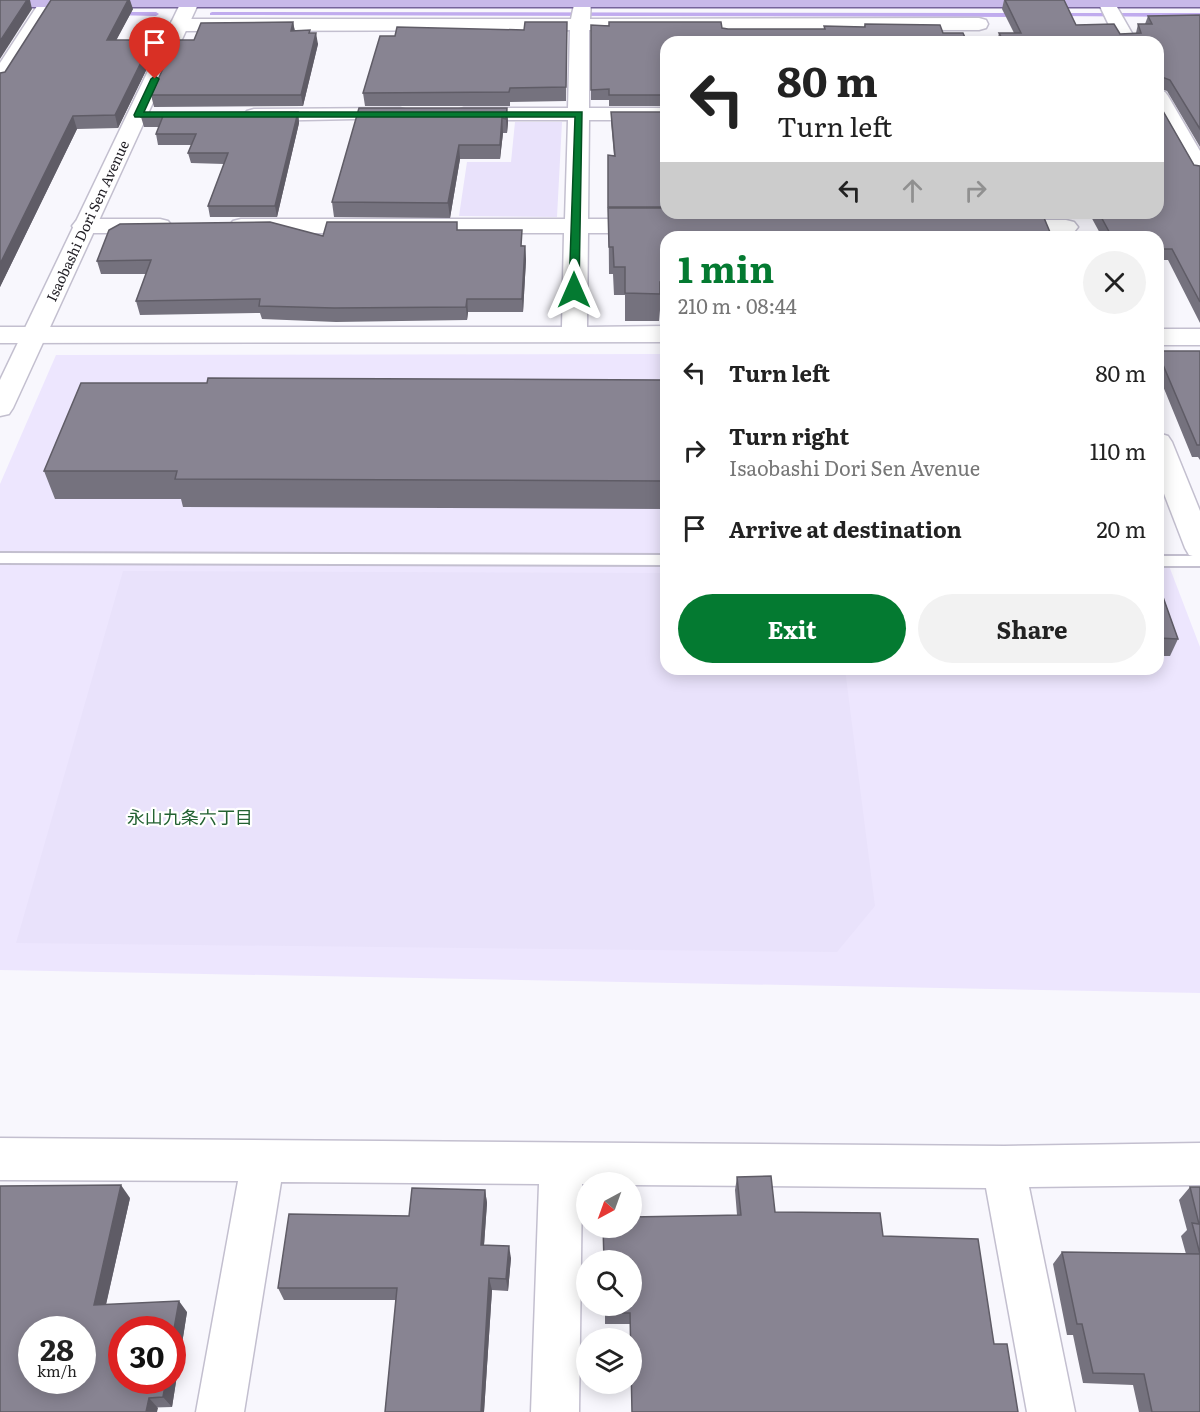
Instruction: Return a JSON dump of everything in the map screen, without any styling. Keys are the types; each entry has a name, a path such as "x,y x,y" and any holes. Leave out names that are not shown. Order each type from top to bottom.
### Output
{"main road":[{"path":"0,1 44,9 191,1 582,13"},
{"path":"974,13 1109,9 1200,1"}],"street":[{"name":"Isaobashi Dori Sen Avenue","path":"0,408 191,1"},
{"path":"0,79 44,9"},
{"path":"1109,9 1124,36"},
{"path":"573,333 574,226 582,13"},
{"path":"179,25 582,13 974,13 984,36"},
{"path":"1164,107 1200,170"},
{"path":"234,115 424,114"},
{"path":"448,114 660,114"},
{"path":"138,115 162,115"},
{"path":"84,226 179,226"},
{"path":"215,226 668,226"},
{"path":"984,227 1065,226"},
{"path":"0,335 660,334"},
{"path":"1164,336 1200,337"},
{"path":"1164,457 1200,548"},
{"path":"0,1159 1004,1167 1200,1164"},
{"path":"220,1412 263,1162"},
{"path":"555,1412 561,1164"},
{"path":"1004,1167 1051,1412"}],"lane":[{"path":"0,558 660,560"},
{"path":"1164,561 1200,561"}],"shaded area":[{"path":"515,122 562,122 557,217 459,216 467,162 511,162"},
{"path":"660,354 660,675 1164,675 1164,553 1200,647 1200,993 0,970 0,484 56,355"},
{"path":"123,571 660,573 660,675 846,675 875,906 837,952 16,943"}],"building":[{"path":"0,0 27,0 0,41"},
{"path":"51,0 128,0 107,40 152,40 115,115 73,116 0,264 0,73 5,72"},
{"path":"1005,0 1064,0 1076,25 1114,24 1120,34 1141,33 1138,24 1152,24 1148,16 1200,15 1200,129 1170,80 1164,78 1164,36 1001,36 999,33 1021,33"},
{"path":"293,22 291,31 310,30 309,33 316,33 301,95 151,95 176,40 194,40 201,23"},
{"path":"525,22 567,22 566,87 510,88 509,92 363,93 380,36 395,36 397,27 524,30"},
{"path":"609,22 721,22 722,28 728,29 825,29 824,26 865,27 865,24 940,25 943,33 963,33 964,36 660,36 660,95 609,95 609,89 591,90 591,25 609,26"},
{"path":"359,108 507,108 506,119 502,118 500,145 459,145 448,203 332,202"},
{"path":"298,112 275,206 208,206 228,153 188,153 196,134 156,134 163,116 141,117 143,113"},
{"path":"611,112 660,112 660,207 608,207 608,155 615,156"},
{"path":"1164,113 1194,165 1200,166 1200,302 1172,249 1164,249 1164,231 1109,231 1102,219 1164,219"},
{"path":"608,208 660,208 660,219 1044,219 1050,231 660,231 660,294 625,293 625,267 614,267 613,247 609,247"},
{"path":"270,222 323,236 327,222 457,222 457,230 522,230 521,246 525,246 522,299 467,299 466,307 334,308 259,306 260,299 136,301 151,260 97,261 109,230 120,224"},
{"path":"1164,351 1200,351 1200,445 1197,445 1164,367"},
{"path":"208,378 660,380 660,481 175,479 177,471 44,471 81,383 207,383"},
{"path":"1164,600 1178,639 1164,638"},
{"path":"771,1176 775,1212 880,1213 883,1236 978,1239 994,1344 1007,1344 1018,1412 632,1412 632,1394 642,1394 642,1328 630,1328 630,1316 642,1316 642,1250 604,1250 603,1238 642,1238 642,1217 741,1215 737,1177"},
{"path":"121,1185 94,1305 179,1301 176,1316 108,1316 108,1394 164,1394 163,1397 149,1398 146,1412 0,1412 0,1186"},
{"path":"1190,1187 1200,1187 1200,1254 1192,1223 1199,1224"},
{"path":"412,1188 485,1190 481,1245 509,1246 506,1279 489,1278 481,1412 385,1412 397,1288 278,1288 289,1214 409,1216"},
{"path":"1062,1252 1200,1254 1200,1412 1152,1412 1144,1374 1093,1373 1082,1324 1077,1324"}],"waterway":[{"path":"115,14 156,14"},
{"path":"212,14 1020,15"},
{"path":"1056,15 1200,15"}],"district":[{"name":"永山九条六丁目","path":"190,818"}],"route":[{"path":"155,79 138,115 579,114 574,226 574,290"}]}
